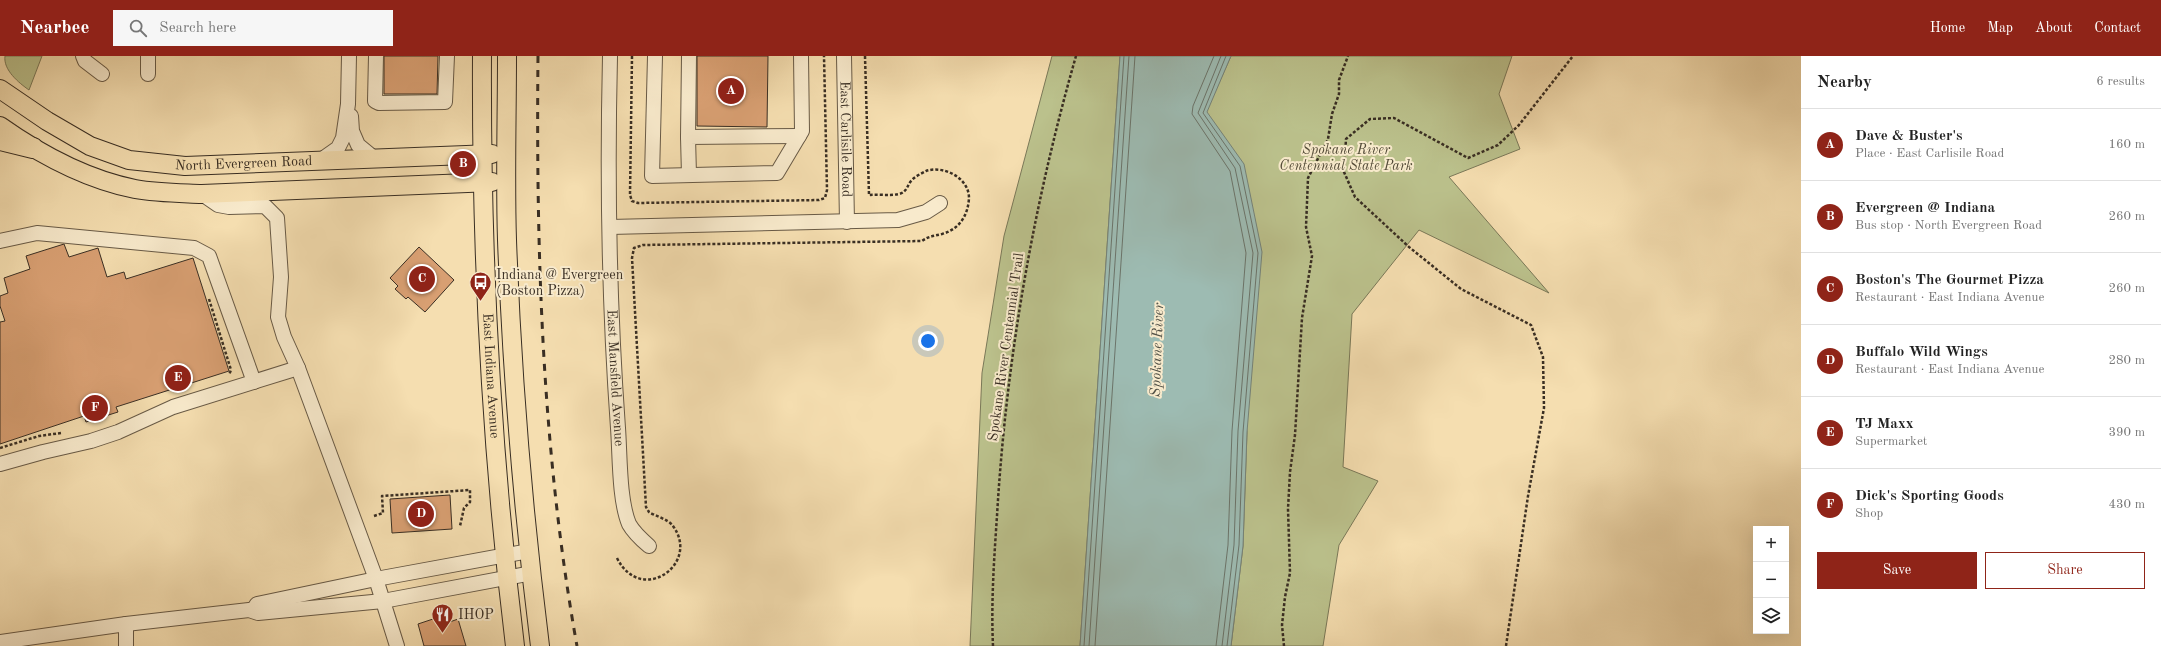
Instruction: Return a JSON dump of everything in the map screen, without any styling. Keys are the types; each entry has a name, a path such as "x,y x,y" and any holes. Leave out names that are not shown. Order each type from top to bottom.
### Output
{"highway":[{"path":"0,140 33,148"}],"main road":[{"name":"East Indiana Avenue","path":"482,56 481,154 487,329 504,555 515,646"},
{"name":"East Indiana Avenue","path":"506,56 507,238 512,351 520,463 540,646"},
{"name":"North Evergreen Road","path":"0,89 47,121 90,146 129,160 185,166 507,153"},
{"name":"North Evergreen Road","path":"0,126 53,160 77,170 119,185 159,192 202,194 507,181"}],"street":[{"path":"83,56 85,61 102,74"},
{"path":"148,56 148,74"},
{"path":"320,160 332,153 341,144 348,104 349,56"},
{"path":"376,56 375,101 379,104 445,102 447,56"},
{"name":"East Mansfield Avenue","path":"610,56 607,167 616,398 623,501 629,524 637,535 649,546"},
{"path":"655,56 652,176 777,174 802,131 801,56"},
{"path":"689,56 689,175"},
{"name":"East Carlisile Road","path":"844,56 847,222"},
{"path":"348,104 352,120 352,131 358,145 375,159"},
{"path":"688,137 799,136"},
{"path":"202,194 223,206 265,206 277,218 280,278 278,317 284,337 298,368 376,579 397,646"},
{"path":"610,227 898,220 926,212 940,203"},
{"path":"0,241 37,233 194,248 209,256 254,382"},
{"path":"0,464 42,452 91,441 118,432 172,407 298,368"},
{"path":"253,610 257,604 376,579 529,551"},
{"path":"4,643 126,624 253,610 258,613 383,601 532,573"},
{"path":"126,624 126,646"}],"path":[{"path":"632,56 630,195 632,201 638,203 819,200 825,198 827,190 824,56"},
{"path":"617,558 623,570 633,576 649,580 664,576 673,567 680,551 680,540 672,524 649,512 646,507 632,258 634,248 643,245 922,241 931,236 942,234 961,224 969,210 969,194 960,178 945,170 927,171 912,180 906,191 898,194 869,195 865,56"},
{"name":"Spokane River Centennial Trail","path":"992,646 991,613 1001,451 1019,310 1048,166 1076,56"},
{"path":"1284,646 1282,625 1285,597 1290,573 1288,501 1295,435 1302,318 1312,256 1306,227 1308,178 1328,139 1332,114 1339,94 1339,80 1348,56"},
{"path":"1506,646 1544,408 1543,357 1531,325 1461,289 1409,247 1355,197 1344,172 1346,139 1370,119 1394,118 1468,158 1498,146 1519,125 1573,56"},
{"path":"208,297 231,370 231,374 227,377"},
{"path":"0,448 39,436 62,433"},
{"path":"374,516 383,513 382,496 470,490 470,502 464,508 460,526"}],"green space":[{"path":"5,56 42,56 29,90 12,76 6,66"},
{"path":"1052,56 1120,56 1080,646 970,646 982,373 1004,236"},
{"name":"Spokane River Centennial State Park","path":"1231,56 1512,56 1499,94 1520,149 1449,177 1549,293 1419,230 1352,314 1343,467 1378,481 1339,545 1323,646 1231,646 1243,546 1247,432 1206,112"}],"water":[{"name":"Spokane River","path":"1120,56 1231,56 1207,112 1244,164 1262,252 1247,432 1243,546 1231,646 1080,646"}],"building":[{"path":"384,56 438,56 437,94 384,94"},
{"path":"697,56 768,56 767,127 697,126"},
{"path":"64,244 69,257 98,248 107,277 124,272 126,279 193,258 229,371 116,407 118,412 86,422 84,416 0,444 0,322 5,321 0,306 0,296 8,293 4,278 30,269 26,256"},
{"path":"419,247 454,280 425,312 408,297 406,299 395,289 398,286 390,278"},
{"path":"450,495 452,529 392,533 390,499"},
{"name":"IHOP","path":"445,615 447,623 458,619 466,646 424,646 418,624"}],"railway":[{"path":"538,56 538,204 544,352 556,500 565,573 577,646"}],"place":[{"name":"Dave & Buster's","path":"731,91"},
{"name":"Evergreen @ Indiana","path":"463,164"},
{"name":"Boston's The Gourmet Pizza","path":"422,279"},
{"name":"Indiana @ Evergreen (Boston Pizza)","path":"480,302"},
{"name":"TJ Maxx","path":"178,378"},
{"name":"Dick's Sporting Goods","path":"95,408"},
{"name":"Buffalo Wild Wings","path":"421,514"},
{"name":"IHOP","path":"442,634"}]}
